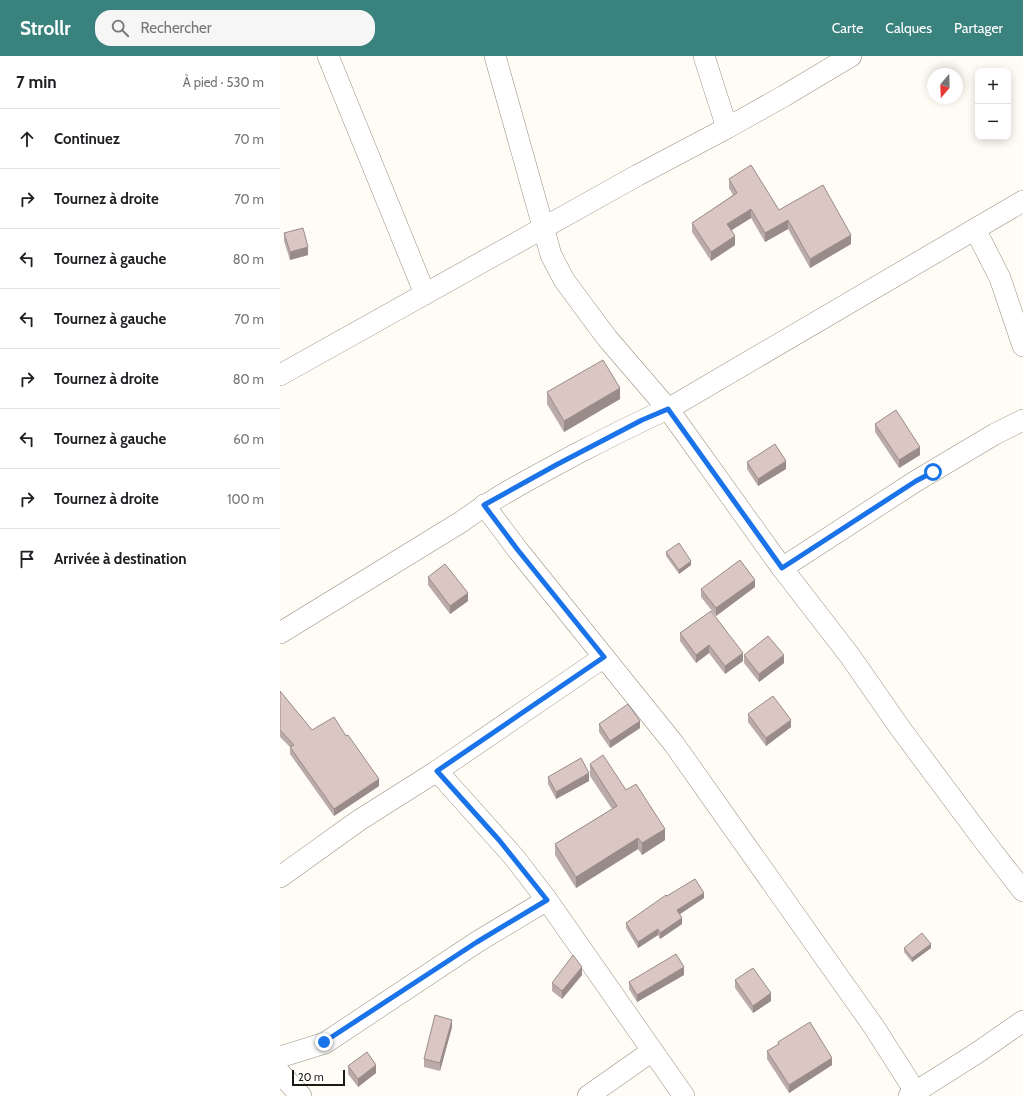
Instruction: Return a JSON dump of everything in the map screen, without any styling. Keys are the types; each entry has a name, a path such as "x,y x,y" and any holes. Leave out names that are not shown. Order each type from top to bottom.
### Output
{"street":[{"path":"328,56 425,294"},
{"path":"495,56 551,255 564,280 607,338 668,409 782,568 850,656 900,728 1023,891"},
{"path":"704,56 727,128"},
{"path":"280,375 638,175 727,128 850,56"},
{"path":"280,633 461,522 484,505 549,468 642,420 668,409 1023,201"},
{"path":"974,229 1000,278 1023,346"},
{"path":"782,568 916,481 995,434 1023,420"},
{"path":"484,505 517,549 674,744 874,1027 914,1094 1023,1021"},
{"path":"280,877 364,818 437,771 604,657"},
{"path":"437,771 499,840 547,900 684,1096"},
{"path":"280,1057 324,1042 477,942 547,900"},
{"path":"588,1096 652,1051"},
{"path":"280,1072 301,1096"}],"building":[{"path":"751,165 779,210 823,185 851,235 810,259 788,220 765,233 751,209 727,224 735,236 711,252 692,223 737,193 729,179"},
{"path":"303,228 308,247 290,252 284,233"},
{"path":"603,360 620,388 564,421 547,392"},
{"path":"896,410 920,447 899,460 875,424"},
{"path":"775,444 786,461 758,479 747,462"},
{"path":"679,543 691,561 679,570 666,552"},
{"path":"740,560 755,580 716,608 701,589"},
{"path":"445,564 468,593 450,606 428,577"},
{"path":"711,611 743,653 725,666 709,645 696,655 680,633"},
{"path":"768,636 784,655 759,674 744,655"},
{"path":"280,691 312,730 334,717 346,736 348,735 379,779 334,809 290,747 294,745 280,730"},
{"path":"773,696 791,720 766,738 748,714"},
{"path":"628,704 640,721 610,741 599,724"},
{"path":"603,755 626,790 636,784 665,829 642,843 638,838 576,877 555,844 617,806 590,764"},
{"path":"581,758 589,773 556,792 548,777"},
{"path":"695,879 704,893 677,910 682,918 660,933 658,929 638,942 626,923 666,895 667,896"},
{"path":"922,933 931,944 912,958 904,948"},
{"path":"676,954 684,967 637,995 629,982"},
{"path":"573,955 582,967 562,991 552,983"},
{"path":"753,968 771,993 753,1006 735,980"},
{"path":"435,1015 452,1020 440,1063 424,1059"},
{"path":"810,1022 832,1058 789,1085 767,1051 779,1044 778,1042"},
{"path":"367,1052 376,1065 358,1079 348,1066"}],"route":[{"path":"324,1042 477,942 547,900 514,857 437,771 604,657 517,549 484,505 529,479 642,420 668,409 782,568 916,481 933,472"}]}
